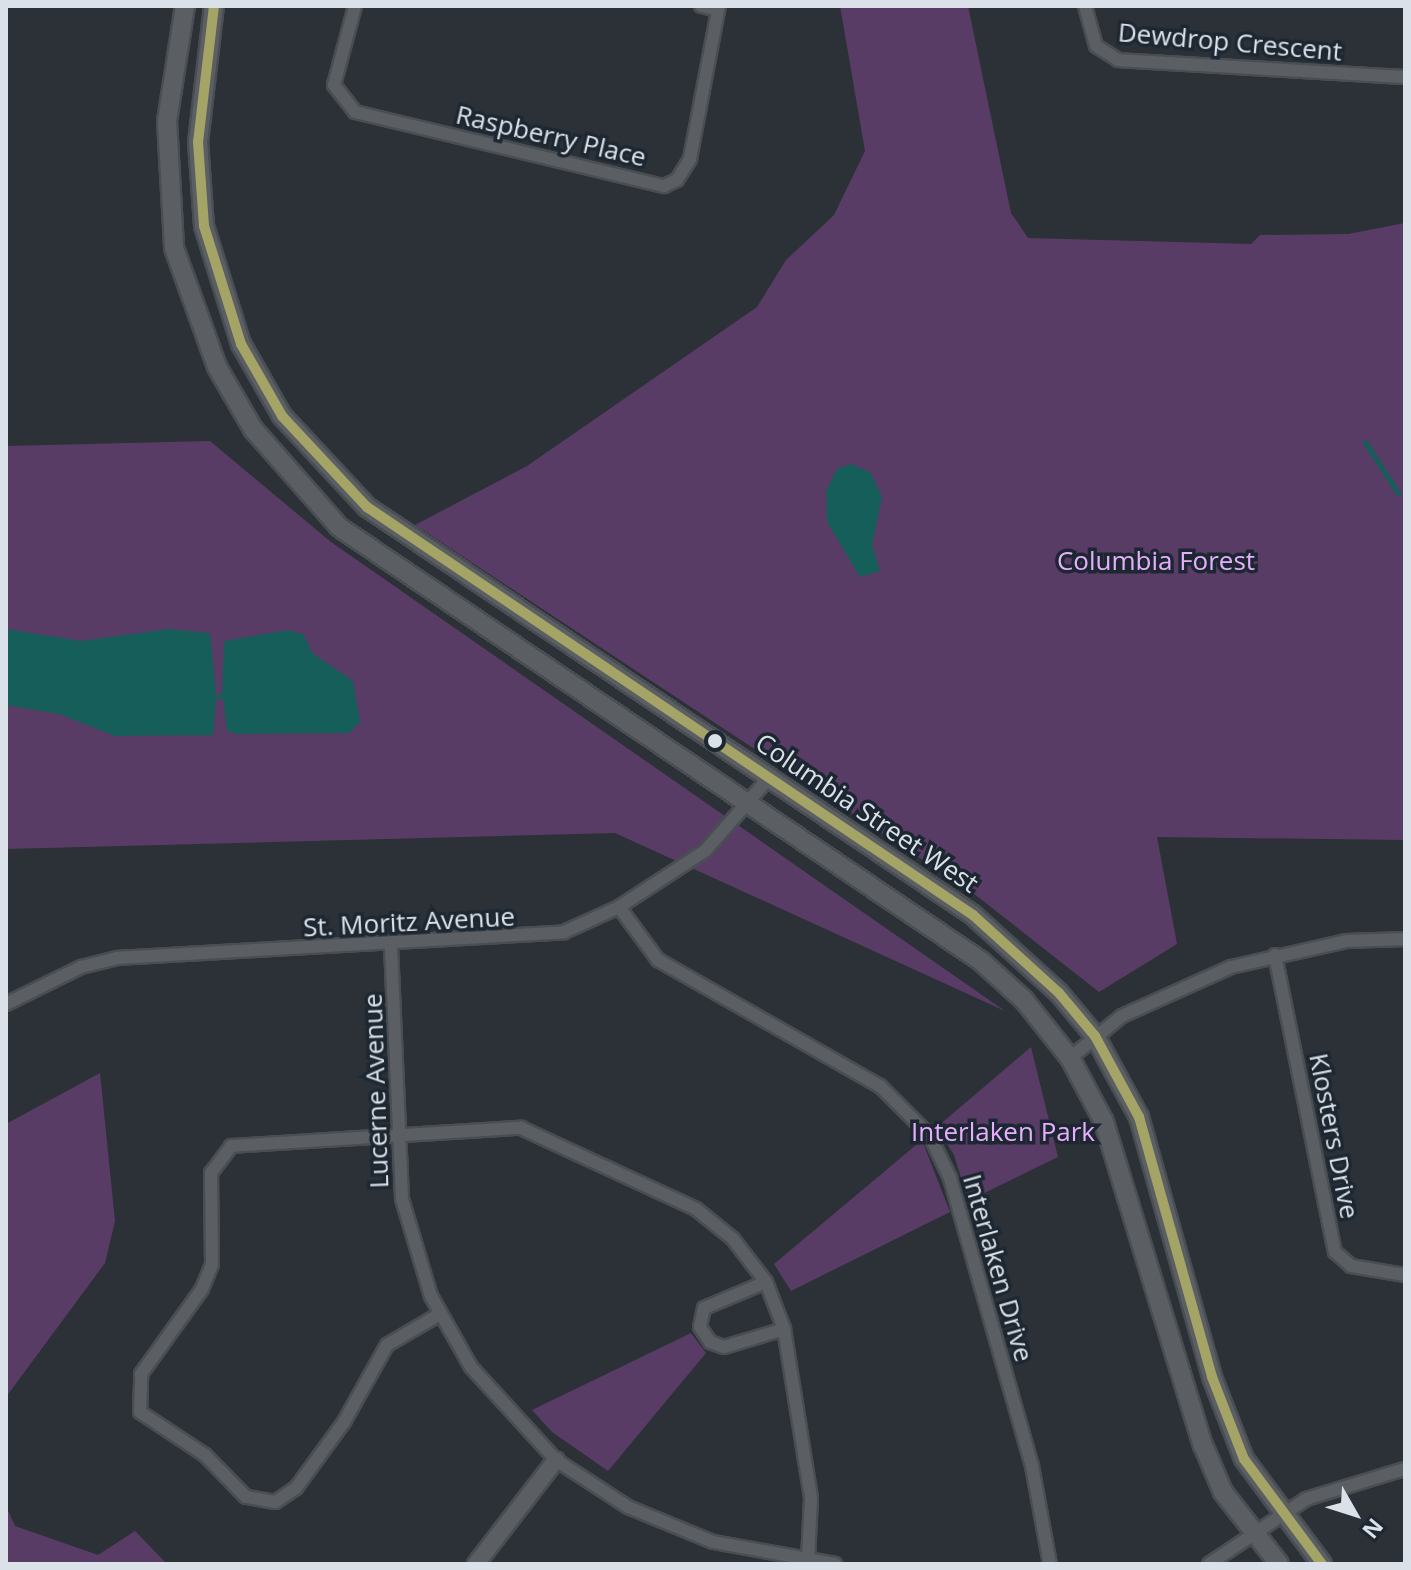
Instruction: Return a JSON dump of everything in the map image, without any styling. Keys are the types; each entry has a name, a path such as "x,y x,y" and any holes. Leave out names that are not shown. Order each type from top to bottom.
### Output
{"main road":[{"path":"185,6 167,121 174,248 217,367 253,429 339,527 981,961 1024,1000 1070,1058 1109,1137 1203,1445 1223,1492 1279,1564"},
{"name":"Columbia Street West","path":"214,6 198,142 204,226 241,344 282,416 367,507 973,915 1059,993 1095,1036 1139,1117 1160,1175 1228,1421 1244,1459 1322,1564"}],"street":[{"name":"Raspberry Place","path":"355,6 334,85 355,112 664,186 677,180 690,159 718,8 701,6"},
{"name":"Dewdrop Crescent","path":"1085,6 1096,46 1118,60 1405,77"},
{"name":"St. Moritz Avenue","path":"6,1004 81,967 118,958 537,937 619,907 714,844 750,805 768,779"},
{"name":"Interlaken Drive","path":"619,907 658,960 888,1091 930,1136 950,1178 1028,1450 1050,1564"},
{"path":"1070,1058 1095,1036 1163,995 1275,955 1346,941 1405,939"},
{"name":"Lucerne Avenue","path":"391,946 395,1132 410,1237 440,1314 471,1367 556,1460 628,1507 713,1542 835,1564"},
{"name":"Klosters Drive","path":"1275,955 1335,1252 1351,1266 1405,1275"},
{"path":"440,1314 387,1345 344,1422 296,1488 275,1502 246,1497 205,1455 140,1412 141,1374 202,1289 212,1264 211,1173 218,1157 231,1146 395,1132 504,1127 550,1138 696,1209 733,1239 766,1282 784,1329 814,1521 808,1560"},
{"path":"766,1282 704,1308 700,1327 710,1342 724,1347 784,1329"},
{"path":"476,1564 556,1460"},
{"path":"1209,1564 1284,1515 1341,1484 1405,1469"}],"green space":[{"name":"Columbia Forest","path":"840,6 968,6 1011,213 1028,238 1251,244 1260,235 1348,234 1405,223 1405,840 1157,837 1177,944 1099,992 973,893 415,525 527,466 757,307 786,260 834,215 865,151"},
{"path":"210,441 331,542 1005,1011 615,833 6,849 6,446"},
{"name":"Interlaken Park","path":"1031,1047 1058,1157 968,1201 954,1155 937,1127"},
{"path":"100,1073 115,1221 105,1263 6,1397 6,1124"},
{"path":"922,1140 950,1212 791,1291 774,1264"},
{"path":"691,1333 706,1353 608,1471 552,1432 532,1410"},
{"path":"6,1506 15,1526 98,1555 135,1531 167,1564 6,1564"}],"shaded area":[{"path":"851,464 870,472 882,497 872,545 880,571 860,577 827,522 826,491 837,469"},
{"path":"6,629 81,641 169,629 210,633 216,695 222,694 224,641 288,630 304,635 312,653 353,681 360,722 349,733 237,734 227,731 223,699 216,699 213,735 115,736 59,714 6,705"}],"waterway":[{"path":"1365,442 1398,493"}],"transit line":[{"path":"214,6 198,142 204,226 241,344 282,416 367,507 973,915 1059,993 1095,1036 1139,1117 1212,1377 1244,1459 1322,1564"}]}
